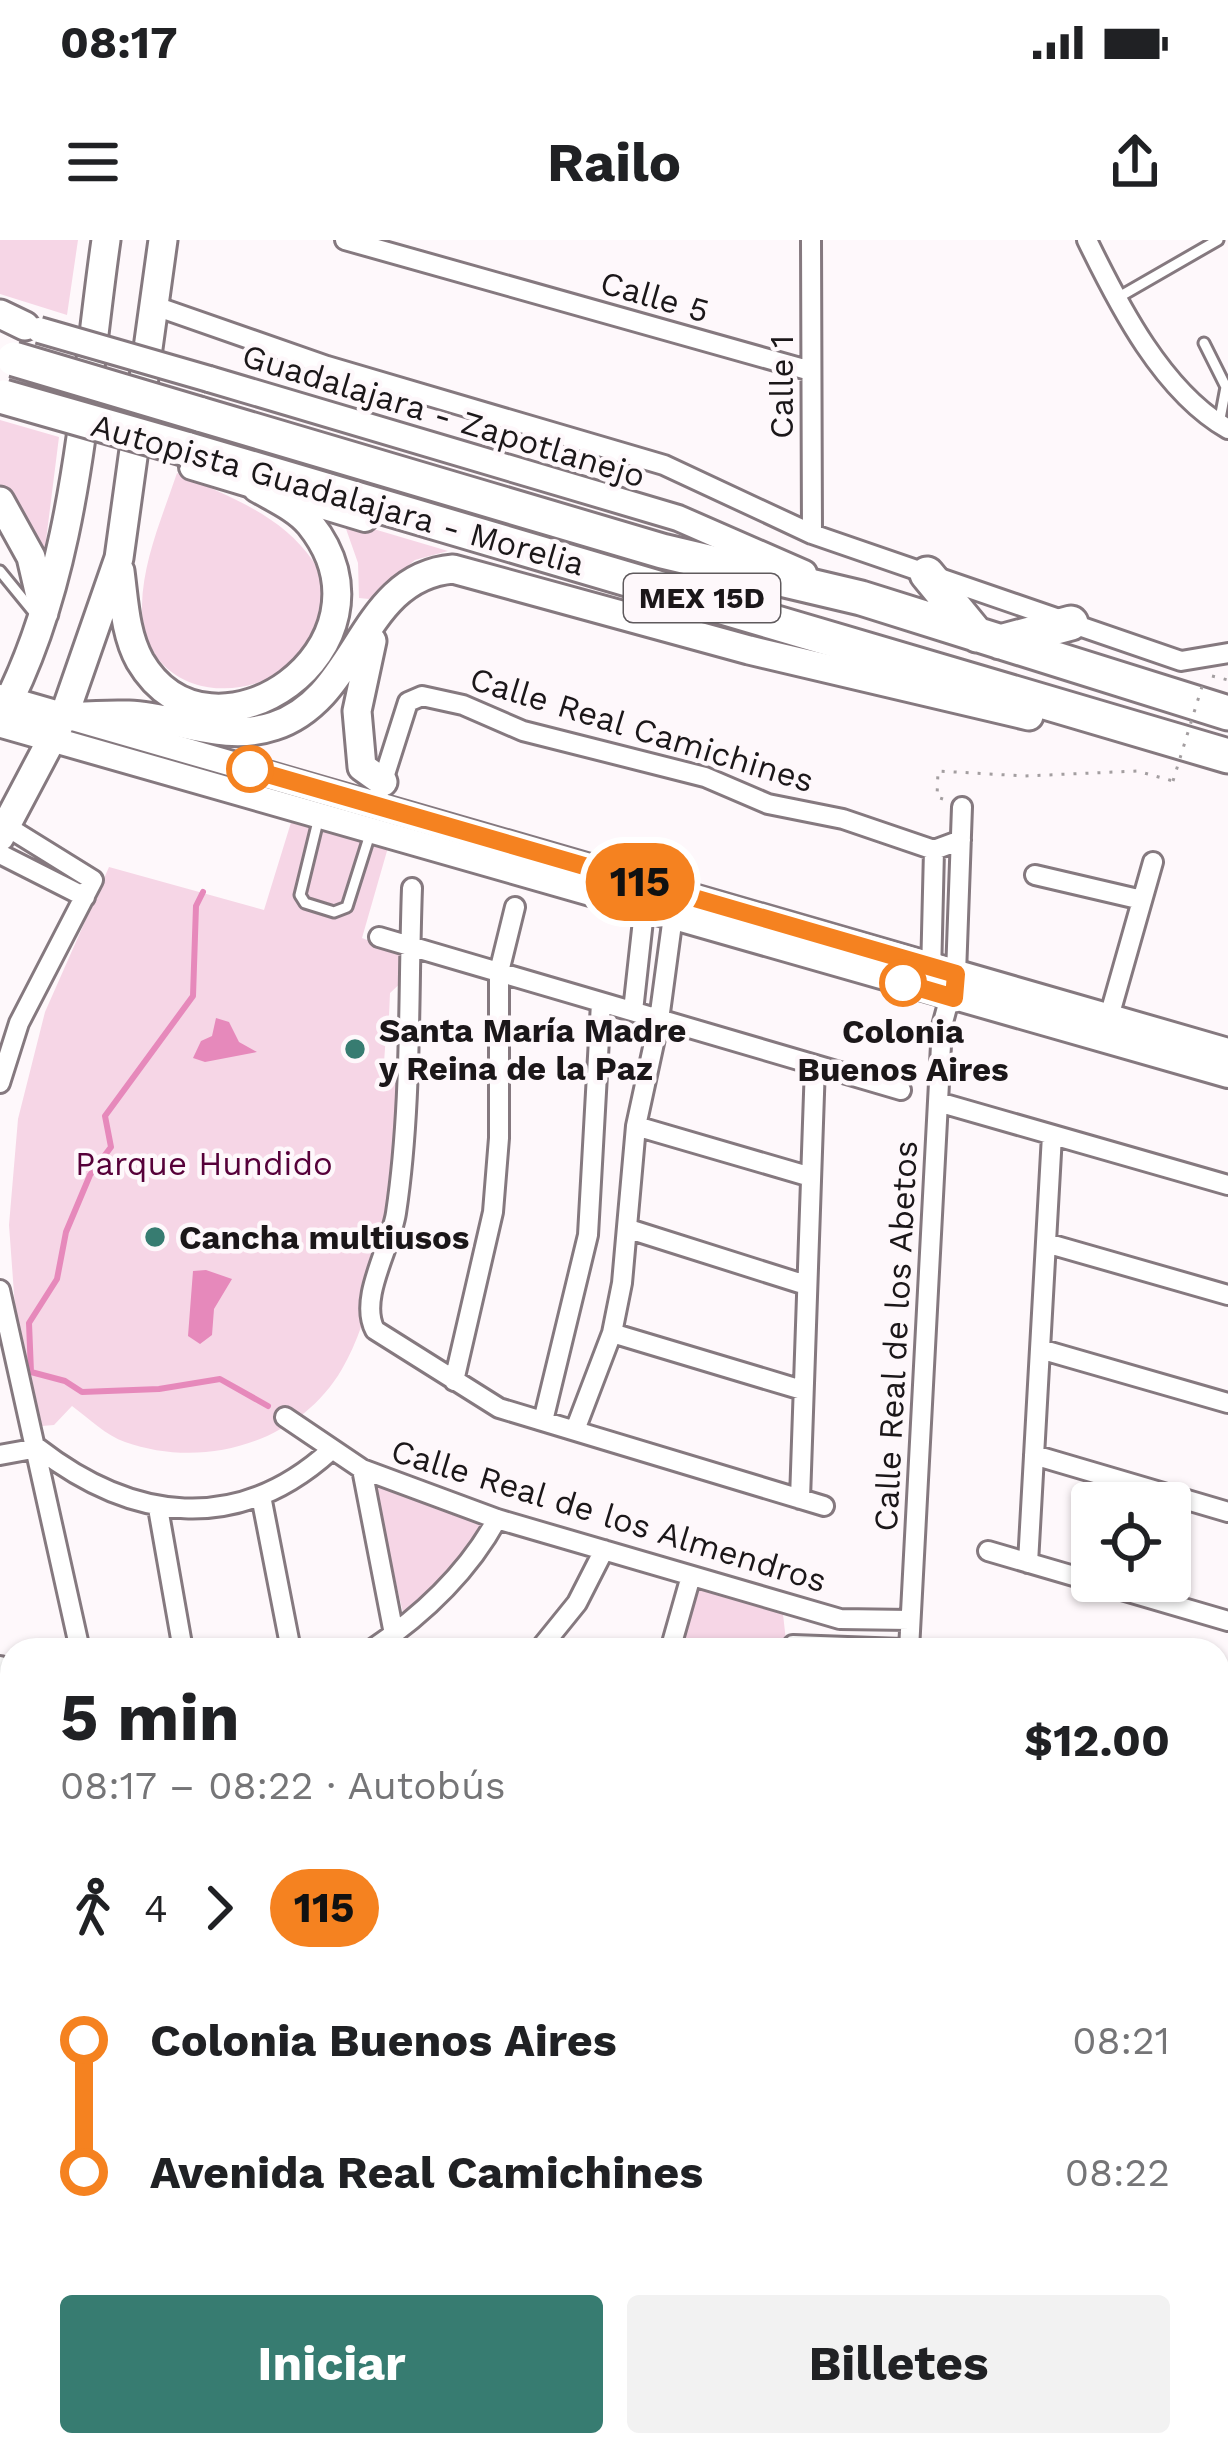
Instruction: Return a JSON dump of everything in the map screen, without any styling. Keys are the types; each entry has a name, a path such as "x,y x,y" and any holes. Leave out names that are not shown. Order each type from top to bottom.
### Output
{"highway":[{"name":"Autopista Guadalajara - Morelia","path":"7,357 662,551 861,598 1228,713"},
{"name":"Autopista Guadalajara - Morelia","path":"1,401 1222,754"},
{"path":"927,574 988,638 1071,623"},
{"path":"1029,716 1222,754"}],"main road":[{"path":"106,240 58,567 44,620 2,713 59,728 148,717 227,733 274,727 328,690 389,596 414,577 434,570 468,571 748,650 1029,716"},
{"path":"2,839 59,728 119,558 163,240"},
{"path":"119,558 131,638 157,681 182,699 210,706 239,706 270,696 308,669 329,640 336,585 326,549 309,521 256,488"},
{"path":"0,501 31,557 44,620"},
{"path":"378,613 356,727 362,767 379,793"}],"street":[{"name":"Calle 5","path":"345,240 811,371"},
{"name":"Calle 1","path":"811,240 812,534"},
{"path":"1087,240 1171,378 1224,427"},
{"path":"154,306 327,366 664,465 812,534 1181,661 1228,653"},
{"name":"Guadalajara - Zapotlanejo","path":"16,322 678,518 861,598"},
{"path":"1,401 45,425 176,454 256,488 772,634 1029,716"},
{"name":"Calle Real Camichines","path":"379,793 408,702 430,697 523,731 705,777 769,804 843,819 934,850"},
{"path":"59,728 379,793 646,896 673,916 1109,1017 1228,1051"},
{"path":"59,728 320,817 646,896 943,982 1228,1075"},
{"name":"Calle Real de los Abetos","path":"943,982 962,807"},
{"path":"2,839 85,897"},
{"path":"0,1083 20,1023 92,876 2,839"},
{"path":"934,850 961,840"},
{"name":"Calle Real de los Abetos","path":"914,1638 910,1620 942,1026 934,850"},
{"path":"1109,1017 1153,862"},
{"path":"1035,875 1142,900"},
{"path":"412,888 405,1144 395,1220 369,1315 375,1330 499,1408 824,1507"},
{"path":"633,1011 646,896"},
{"path":"454,1381 494,1212 500,1138 499,972 515,907"},
{"path":"575,1430 612,1333 628,1229 636,1126 659,1020 673,916"},
{"path":"379,937 901,1090"},
{"path":"543,1421 588,1235 601,1003"},
{"path":"800,1499 815,1066"},
{"path":"938,1102 1228,1185"},
{"path":"636,1126 811,1177"},
{"path":"1028,1563 1052,1135"},
{"path":"628,1229 806,1285"},
{"path":"1046,1243 1228,1295"},
{"path":"2,1300 78,1638"},
{"path":"612,1333 802,1390"},
{"path":"1040,1349 1228,1403"},
{"name":"Calle Real de los Almendros","path":"285,1417 362,1469 497,1519 840,1619 910,1620"},
{"path":"0,1455 38,1448 92,1485 158,1508 193,1509 261,1496 291,1482 330,1450"},
{"path":"1034,1455 1228,1512"},
{"path":"362,1469 394,1634"},
{"path":"261,1496 289,1638"},
{"path":"158,1508 181,1638"},
{"path":"388,1638 460,1573 497,1519"},
{"path":"548,1638 578,1603 604,1550"},
{"path":"988,1551 1228,1621"},
{"path":"673,1638 691,1576"},
{"path":"793,1638 794,1606"}],"lane":[{"path":"1119,297 1218,240"},
{"path":"1204,344 1226,387 1224,427"},
{"path":"0,571 44,620"},
{"path":"320,817 300,895 305,903 334,912 347,907 371,831"}],"path":[{"path":"962,807 937,796 938,771 1025,776 1137,771 1173,781 1204,680"}],"green space":[{"path":"0,240 78,240 67,315 0,294"},
{"path":"0,420 59,437 42,572 0,484"},
{"path":"177,473 269,519 300,545 317,568 320,607 301,653 277,674 248,686 217,688 188,681 164,665 147,640 142,605 146,571"},
{"path":"350,522 448,551 415,560 369,599 359,598 358,563 345,526"},
{"name":"Parque Hundido","path":"293,816 389,844 362,938 400,953 405,979 390,993 389,1016 398,1018 398,1033 386,1034 384,1063 398,1072 397,1142 379,1266 356,1340 324,1395 301,1416 247,1444 217,1451 155,1450 118,1439 72,1406 54,1425 42,1426 16,1321 9,1225 18,1119 45,1012 109,867 264,910"},
{"path":"372,1479 485,1527 425,1597 403,1613"},
{"path":"693,1588 783,1614 786,1638 678,1638"}],"shaded area":[{"path":"216,1018 229,1022 239,1042 257,1052 205,1062 193,1058 201,1041 212,1036"},
{"path":"193,1271 232,1279 214,1309 212,1335 200,1344 188,1336"}],"waterway":[{"path":"203,892 196,906 193,996 105,1116 111,1147 90,1175 66,1232 57,1279 29,1323 31,1372 65,1381 82,1392 159,1389 220,1379 268,1406"}],"bus line":[{"name":"115","path":"250,769 956,974 954,998 903,983"}],"place":[{"name":"Colonia Buenos Aires","path":"903,983"},
{"name":"Santa María Madre y Reina de la Paz","path":"355,1049"},
{"name":"Cancha multiusos","path":"155,1237"}]}
